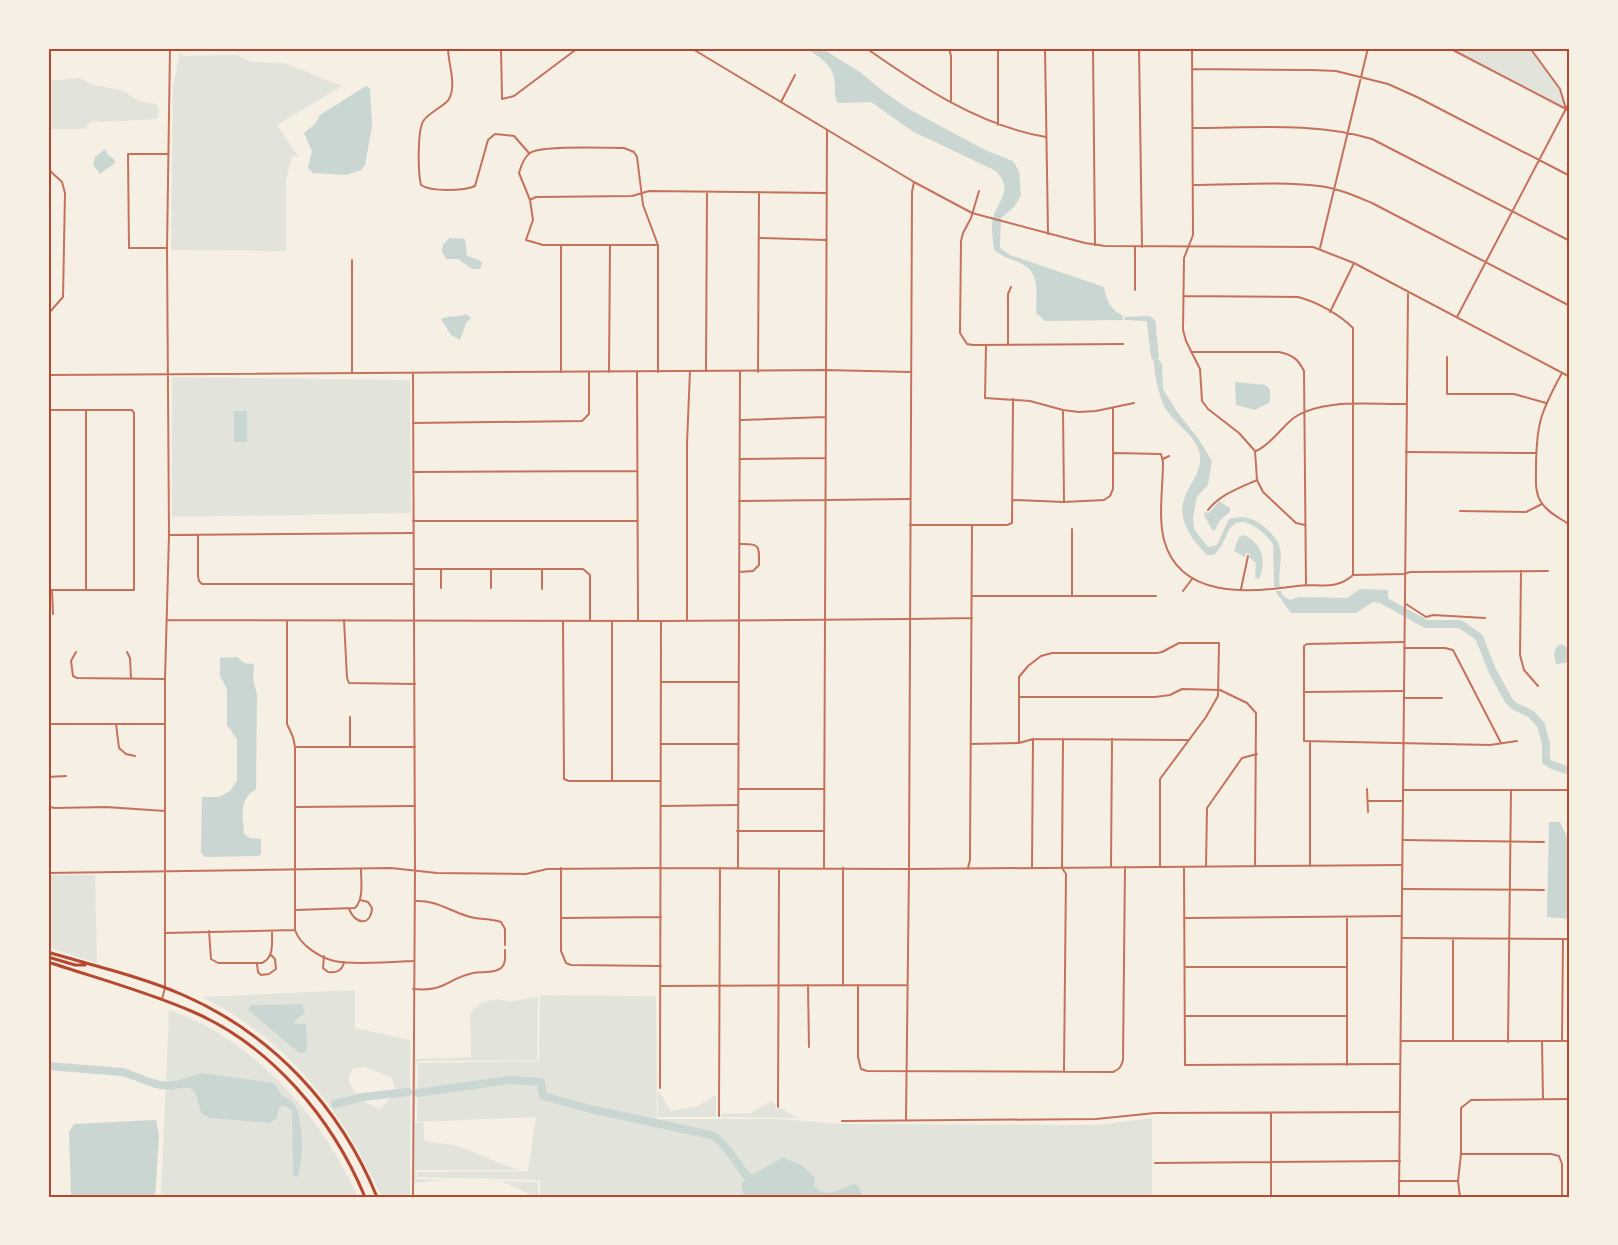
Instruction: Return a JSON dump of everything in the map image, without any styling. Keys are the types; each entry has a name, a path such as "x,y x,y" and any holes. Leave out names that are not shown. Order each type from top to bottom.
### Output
{"main road":[{"path":"48,952 165,988 203,1004 265,1044 299,1075 326,1105 351,1143 377,1197"},
{"path":"48,957 75,965 89,965"},
{"path":"48,962 193,1011 246,1043 292,1083 314,1108 349,1160 365,1197"}],"street":[{"path":"448,48 452,70 451,94 446,103 432,112 422,125 421,185 429,189 469,189 475,186 488,140 495,134 514,136 530,153"},
{"path":"501,48 502,99 514,96 578,48"},
{"path":"691,48 914,182 972,213 1095,245 1320,248 1354,263 1570,377"},
{"path":"866,48 910,79 951,101 998,124 1026,134 1046,137"},
{"path":"949,48 951,101"},
{"path":"998,48 998,124"},
{"path":"1045,48 1048,234"},
{"path":"1093,48 1095,245"},
{"path":"1139,48 1142,247"},
{"path":"1192,48 1193,235 1184,258 1184,330 1190,352 1200,369 1202,401 1256,451 1257,480 1263,492 1296,523 1305,525"},
{"path":"1320,248 1368,48"},
{"path":"1449,48 1570,112"},
{"path":"1530,48 1560,88 1566,109"},
{"path":"57,50 170,49 167,248 169,535 165,679 165,988 162,999"},
{"path":"1192,69 1336,71 1388,84 1570,176"},
{"path":"781,102 795,75"},
{"path":"1457,317 1570,101"},
{"path":"1192,128 1310,127 1348,132 1372,139 1570,241"},
{"path":"824,868 827,130"},
{"path":"658,244 543,245 526,240 533,220 530,200 519,173 530,153 544,148 624,148 634,152 637,157 640,193 658,244 658,372"},
{"path":"167,248 129,248 128,154 168,154"},
{"path":"48,169 62,182 65,193 63,297 48,314"},
{"path":"906,1120 910,372 914,182"},
{"path":"1192,185 1302,185 1334,189 1372,202 1570,306"},
{"path":"979,191 961,241 960,333 967,344 1123,344"},
{"path":"706,371 707,192"},
{"path":"758,372 759,192"},
{"path":"530,200 536,197 632,196 640,193 826,193"},
{"path":"758,238 826,240"},
{"path":"561,245 561,372"},
{"path":"609,372 610,245"},
{"path":"1135,247 1135,290"},
{"path":"352,260 352,374"},
{"path":"1330,312 1354,263"},
{"path":"1008,345 1008,294 1011,287"},
{"path":"1399,1197 1408,292"},
{"path":"1183,296 1298,297 1346,321 1353,328 1353,575"},
{"path":"986,345 986,398 1030,401 1064,410 1096,411 1134,403"},
{"path":"1190,352 1280,352 1299,360 1304,372 1306,585"},
{"path":"1447,357 1448,394 1514,394 1546,403"},
{"path":"48,375 825,370 910,372"},
{"path":"413,423 582,421 589,414 589,372"},
{"path":"637,372 638,621"},
{"path":"687,620 687,443 690,372"},
{"path":"738,868 740,372"},
{"path":"413,373 415,684 413,1197"},
{"path":"1562,373 1546,403 1538,428 1537,494 1552,515 1570,525"},
{"path":"910,525 1007,525 1012,523 1013,399"},
{"path":"1256,451 1270,442 1293,418 1317,407 1406,404"},
{"path":"1013,500 1064,502 1104,500 1110,496 1113,489 1113,408"},
{"path":"48,410 132,410 134,413 134,591 48,590"},
{"path":"86,410 86,590"},
{"path":"1064,410 1064,502"},
{"path":"740,420 825,417"},
{"path":"1406,452 1536,453"},
{"path":"1114,453 1161,454 1163,459 1164,539 1177,565 1192,579 1222,589 1285,589 1306,585 1338,585 1346,582 1353,575 1410,572 1548,571"},
{"path":"1163,459 1169,456"},
{"path":"739,459 825,458"},
{"path":"413,472 637,471"},
{"path":"1208,510 1226,493 1257,480"},
{"path":"739,501 910,499"},
{"path":"1460,511 1526,512 1542,504"},
{"path":"413,521 637,520"},
{"path":"968,868 970,860 972,525"},
{"path":"1072,529 1072,596"},
{"path":"169,535 413,533"},
{"path":"198,535 198,576 202,584 414,584"},
{"path":"739,572 757,569 759,565 759,549 753,543 740,544"},
{"path":"1241,590 1248,556"},
{"path":"414,569 586,570 591,580 590,621"},
{"path":"441,569 441,588"},
{"path":"491,569 492,588"},
{"path":"542,569 542,588"},
{"path":"1521,571 1520,655 1524,670 1538,686"},
{"path":"1183,591 1192,579"},
{"path":"52,590 53,614"},
{"path":"972,596 1156,596"},
{"path":"1404,603 1425,617 1433,615 1485,618"},
{"path":"167,620 661,621 972,618"},
{"path":"344,620 346,678 349,683 415,684"},
{"path":"287,621 287,724 295,747 295,930 298,939 332,961 413,962"},
{"path":"563,621 564,779 569,781 661,781"},
{"path":"612,621 612,781"},
{"path":"660,1088 661,621"},
{"path":"1404,642 1307,644 1304,646 1304,741 1403,742 1411,745 1490,745 1517,741"},
{"path":"1019,743 1020,677 1028,666 1041,656 1157,653 1179,643 1219,643 1220,690 1218,696 1206,717 1160,779 1160,867"},
{"path":"1404,648 1453,650 1501,743"},
{"path":"76,652 71,661 74,676 77,678 165,679"},
{"path":"127,652 130,658 130,678"},
{"path":"661,682 738,682"},
{"path":"1020,697 1155,697 1170,695 1182,689 1220,690 1248,703 1256,713 1255,866"},
{"path":"1304,692 1404,691"},
{"path":"1404,698 1442,698"},
{"path":"350,717 350,747"},
{"path":"48,724 165,724"},
{"path":"116,724 117,745 126,754 135,756"},
{"path":"970,744 1019,743 1033,739 1188,740"},
{"path":"1032,868 1033,739"},
{"path":"1063,739 1062,867 1066,874 1064,1071"},
{"path":"1111,867 1112,739"},
{"path":"1310,742 1310,866"},
{"path":"661,744 737,744"},
{"path":"295,747 415,747"},
{"path":"1206,866 1207,808 1242,758 1257,754"},
{"path":"48,777 66,776"},
{"path":"737,789 823,789"},
{"path":"1367,789 1368,812"},
{"path":"1403,790 1570,790"},
{"path":"1508,1042 1511,790"},
{"path":"1368,801 1403,801"},
{"path":"48,803 50,807 55,808 106,807 165,812"},
{"path":"661,806 737,805"},
{"path":"295,807 415,806"},
{"path":"737,831 823,831"},
{"path":"1402,840 1544,842"},
{"path":"48,873 391,868 415,872 526,874 543,869 561,868 909,869 1402,865"},
{"path":"858,985 858,1057 861,1069 1113,1072 1121,1067 1123,1060 1125,867"},
{"path":"1184,867 1185,1065 1401,1064"},
{"path":"561,868 561,951 566,963 571,965 661,966"},
{"path":"719,1116 720,868"},
{"path":"778,1107 779,868"},
{"path":"843,868 843,985"},
{"path":"295,910 349,909 358,906 361,869"},
{"path":"1402,889 1544,890"},
{"path":"349,909 357,921 368,919 372,908 368,902 360,900"},
{"path":"415,901 427,900 468,917 501,922 505,929 505,945"},
{"path":"1185,918 1402,916"},
{"path":"561,918 661,917"},
{"path":"1347,917 1347,1065"},
{"path":"165,933 295,930"},
{"path":"209,931 211,959 218,963 267,961 271,955 272,931"},
{"path":"1401,938 1570,939"},
{"path":"1453,939 1453,1041"},
{"path":"1562,1041 1563,939"},
{"path":"413,989 436,989 470,974 498,971 505,961 505,950"},
{"path":"257,963 258,972 261,975 273,972 276,964 271,955"},
{"path":"324,956 323,968 328,972 339,971 343,968 344,962"},
{"path":"1185,967 1346,967"},
{"path":"661,986 907,985"},
{"path":"808,986 809,1047"},
{"path":"1185,1016 1346,1016"},
{"path":"1401,1041 1570,1041"},
{"path":"1542,1042 1543,1099"},
{"path":"1460,1197 1458,1181 1461,1154 1461,1108 1471,1100 1570,1099"},
{"path":"842,1121 1096,1119 1155,1113 1400,1112"},
{"path":"1271,1113 1271,1197"},
{"path":"1461,1154 1551,1154 1559,1156 1562,1162 1562,1197"},
{"path":"1155,1163 1400,1161"},
{"path":"1400,1181 1458,1181"}],"shaded area":[{"path":"806,48 821,48 860,72 907,108 985,150 1013,161 1019,171 1021,195 1014,207 1001,218 1000,248 1010,255 1104,287 1109,304 1122,315 1123,320 1045,321 1036,313 1036,287 1033,274 1024,265 994,250 993,219 1004,193 1004,183 996,171 912,131 871,102 838,103 832,72 822,59"},
{"path":"1530,48 1560,89 1566,109 1451,49"},
{"path":"180,52 183,56 236,55 251,62 284,63 342,86 277,125 299,157 292,156 286,179 286,251 171,250 173,88"},
{"path":"80,78 94,85 122,90 139,101 157,104 159,111 157,119 92,121 84,129 48,129 48,81"},
{"path":"366,86 370,88 372,126 365,165 361,170 346,175 313,173 308,168 312,151 304,133 315,124 320,115"},
{"path":"105,149 115,163 100,174 93,165 95,157"},
{"path":"450,238 465,239 467,256 482,263 480,269 472,269 458,259 446,259 442,252 443,244"},
{"path":"466,314 471,318 466,323 460,340 451,335 441,319"},
{"path":"1149,316 1156,324 1156,357 1162,364 1163,389 1212,461 1208,485 1197,497 1193,517 1194,529 1208,547 1217,545 1229,519 1247,518 1261,525 1278,543 1281,556 1280,587 1274,587 1273,544 1259,529 1246,523 1234,524 1214,555 1207,555 1188,530 1182,507 1199,468 1200,455 1190,436 1169,413 1162,401 1155,374 1153,336 1149,326 1146,321 1125,320 1124,317"},
{"path":"172,377 410,380 411,513 172,517"},
{"path":"1235,382 1266,385 1270,390 1270,402 1255,410 1236,405"},
{"path":"234,411 247,411 247,442 234,442"},
{"path":"1219,501 1230,508 1230,512 1220,520 1215,530 1212,530 1204,515 1205,512 1209,513"},
{"path":"1243,535 1259,547 1263,566 1259,579 1255,578 1256,563 1250,558 1250,554 1246,553 1245,557 1234,551 1239,537"},
{"path":"1360,589 1388,590 1388,604 1373,602 1356,613 1291,613 1275,591 1281,591 1282,595 1290,600 1299,597 1347,598"},
{"path":"1562,644 1570,649 1569,660 1556,664 1554,654 1557,646"},
{"path":"237,657 244,663 254,664 253,679 257,695 256,789 246,798 243,815 244,834 250,838 261,839 261,853 259,856 205,857 201,853 202,797 219,797 230,791 237,781 237,739 227,725 227,689 220,676 220,658"},
{"path":"1549,822 1560,822 1570,843 1570,919 1547,917"},
{"path":"48,875 95,875 97,963 48,947"},
{"path":"355,990 355,1028 410,1040 410,1197 382,1197 349,1135 310,1081 261,1035 202,997","holes":["302,1004 302,1016 294,1022 294,1024 303,1024 299,1053 248,1010 251,1005","365,1067 392,1078 396,1092 380,1109 360,1098 348,1079 353,1068"]},
{"path":"540,995 656,996 657,1119 778,1119 844,1124 1097,1125 1152,1118 1152,1197 540,1197 540,1180 417,1177 417,1172 528,1171 536,1117 417,1122 418,1063 539,1061"},
{"path":"538,996 537,1060 419,1061 416,1063 415,1121 424,1123 424,1140 460,1147 506,1166 522,1170 417,1170 415,1172 417,1179 446,1180 414,1183 415,1059 471,1057 470,1013 481,1003 498,999 510,1002"},
{"path":"302,1004 305,1013 294,1024 306,1024 307,1050 303,1053 299,1053 248,1010 251,1005"},
{"path":"169,1010 200,1023 229,1040 282,1084 326,1138 358,1197 161,1197"},
{"path":"202,1073 273,1083 283,1096 293,1103 298,1114 301,1132 302,1152 297,1177 293,1174 292,1110 283,1105 277,1113 277,1118 270,1123 211,1118 202,1114 196,1095 191,1089 170,1090 165,1087 169,1083"},
{"path":"658,1090 671,1111 698,1106 716,1095 716,1117 658,1117"},
{"path":"771,1101 775,1104 776,1109 780,1108 798,1118 721,1117 721,1114 751,1113"},
{"path":"156,1120 159,1136 155,1197 71,1197 69,1132 74,1124"},
{"path":"782,1157 803,1166 815,1178 814,1186 819,1190 829,1193 854,1184 858,1186 863,1197 744,1197 742,1183 744,1180"},
{"path":"501,1181 538,1182 538,1197 536,1197"}],"waterway":[{"path":"1151,323 1155,356"},
{"path":"1381,599 1426,624 1460,624 1479,637 1492,670 1509,701 1531,714 1541,725 1546,744 1546,761 1570,771"},
{"path":"48,1066 122,1072 154,1084 175,1085"},
{"path":"417,1093 509,1080 541,1082 543,1096 590,1109 711,1135 724,1145 749,1178 756,1183"},
{"path":"335,1104 363,1097 408,1092"}]}
